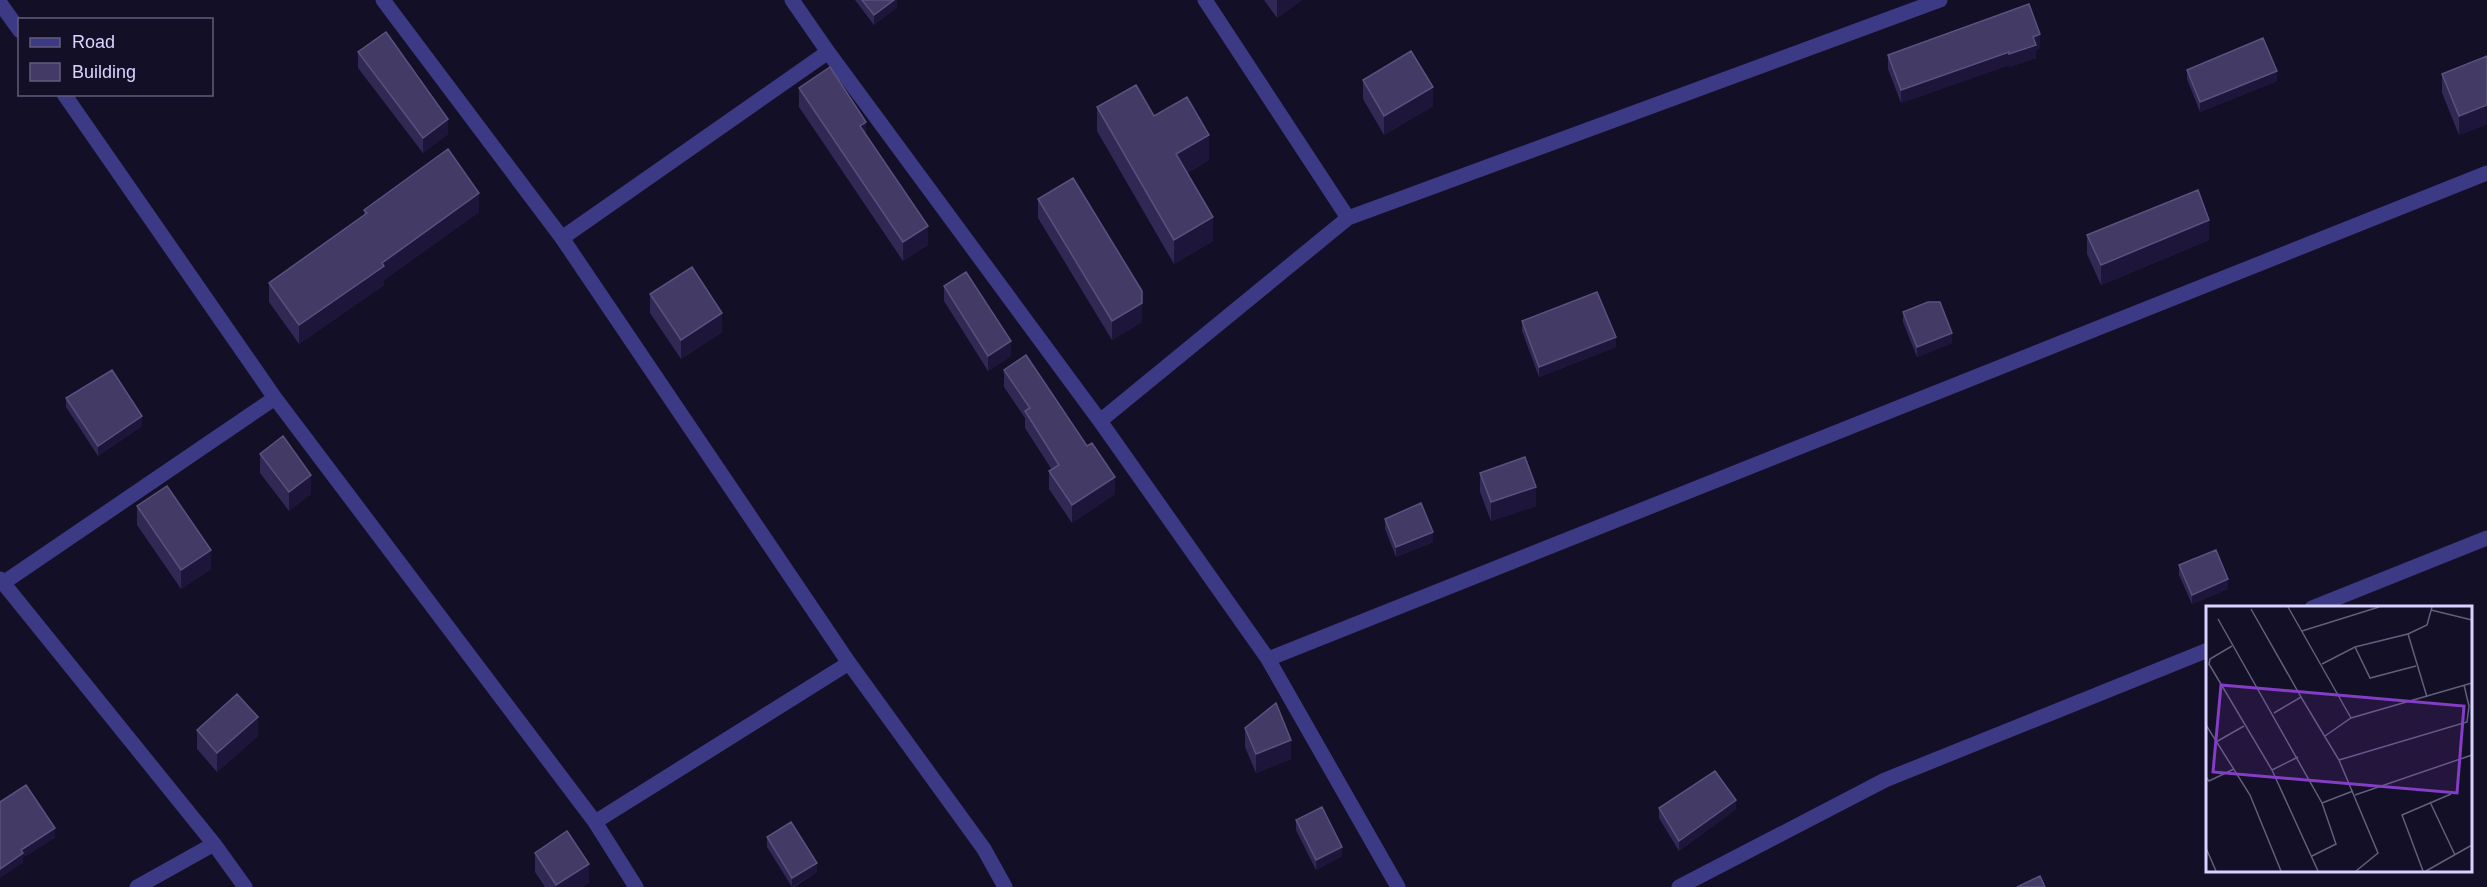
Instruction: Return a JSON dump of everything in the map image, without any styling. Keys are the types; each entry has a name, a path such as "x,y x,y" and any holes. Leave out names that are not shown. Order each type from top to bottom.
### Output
{"street":[{"path":"383,0 562,238 849,663 984,849 1005,887"},
{"path":"792,0 1100,421 1268,659 1398,887"},
{"path":"1205,0 1348,218"},
{"path":"1100,421 1348,218 1940,0"},
{"path":"0,3 18,28"},
{"path":"562,238 828,52"},
{"path":"65,96 275,398 595,822 636,887"},
{"path":"1268,659 2487,173"},
{"path":"245,887 214,844 2,581 275,398"},
{"path":"2317,606 2487,538"},
{"path":"1679,887 1886,780 2206,651"},
{"path":"595,822 849,663"},
{"path":"137,887 214,844"}],"building":[{"path":"862,0 894,0 874,15"},
{"path":"2029,4 2040,34 2033,37 2036,45 2009,54 2009,52 1901,90 1888,55"},
{"path":"386,32 448,119 423,138 358,52"},
{"path":"2263,38 2277,71 2200,102 2187,70"},
{"path":"1411,51 1433,87 1384,116 1363,80"},
{"path":"2487,56 2487,105 2459,116 2442,74"},
{"path":"830,67 866,122 860,126 928,226 903,242 799,88"},
{"path":"1136,85 1154,116 1187,97 1209,135 1176,154 1213,217 1174,240 1097,107"},
{"path":"448,149 479,193 382,263 384,266 299,325 269,283 367,213 364,210"},
{"path":"1073,178 1142,291 1142,303 1112,321 1038,199"},
{"path":"2198,190 2209,220 2101,265 2087,235"},
{"path":"692,267 722,313 681,340 650,294"},
{"path":"966,272 1011,341 988,356 944,286"},
{"path":"1597,292 1616,337 1539,367 1522,321"},
{"path":"1928,302 1940,302 1952,333 1917,347 1903,312"},
{"path":"1026,355 1087,446 1092,443 1115,477 1072,505 1049,471 1059,465 1025,411 1030,408 1004,370"},
{"path":"112,370 142,416 98,446 66,398"},
{"path":"283,436 311,475 289,492 260,454"},
{"path":"1525,457 1536,487 1491,502 1480,473"},
{"path":"167,486 211,550 181,570 137,506"},
{"path":"1421,503 1433,532 1396,547 1385,519"},
{"path":"2216,550 2228,579 2192,595 2179,565"},
{"path":"237,694 258,717 217,753 197,730"},
{"path":"1276,703 1291,740 1256,754 1245,728"},
{"path":"1715,771 1736,800 1679,841 1659,808"},
{"path":"26,785 55,828 21,850 23,853 0,869 0,802"},
{"path":"1322,807 1342,847 1316,860 1296,820"},
{"path":"791,822 817,863 792,878 767,837"},
{"path":"567,831 589,864 556,885 535,853"},
{"path":"2040,876 2045,887 2017,887"}]}
